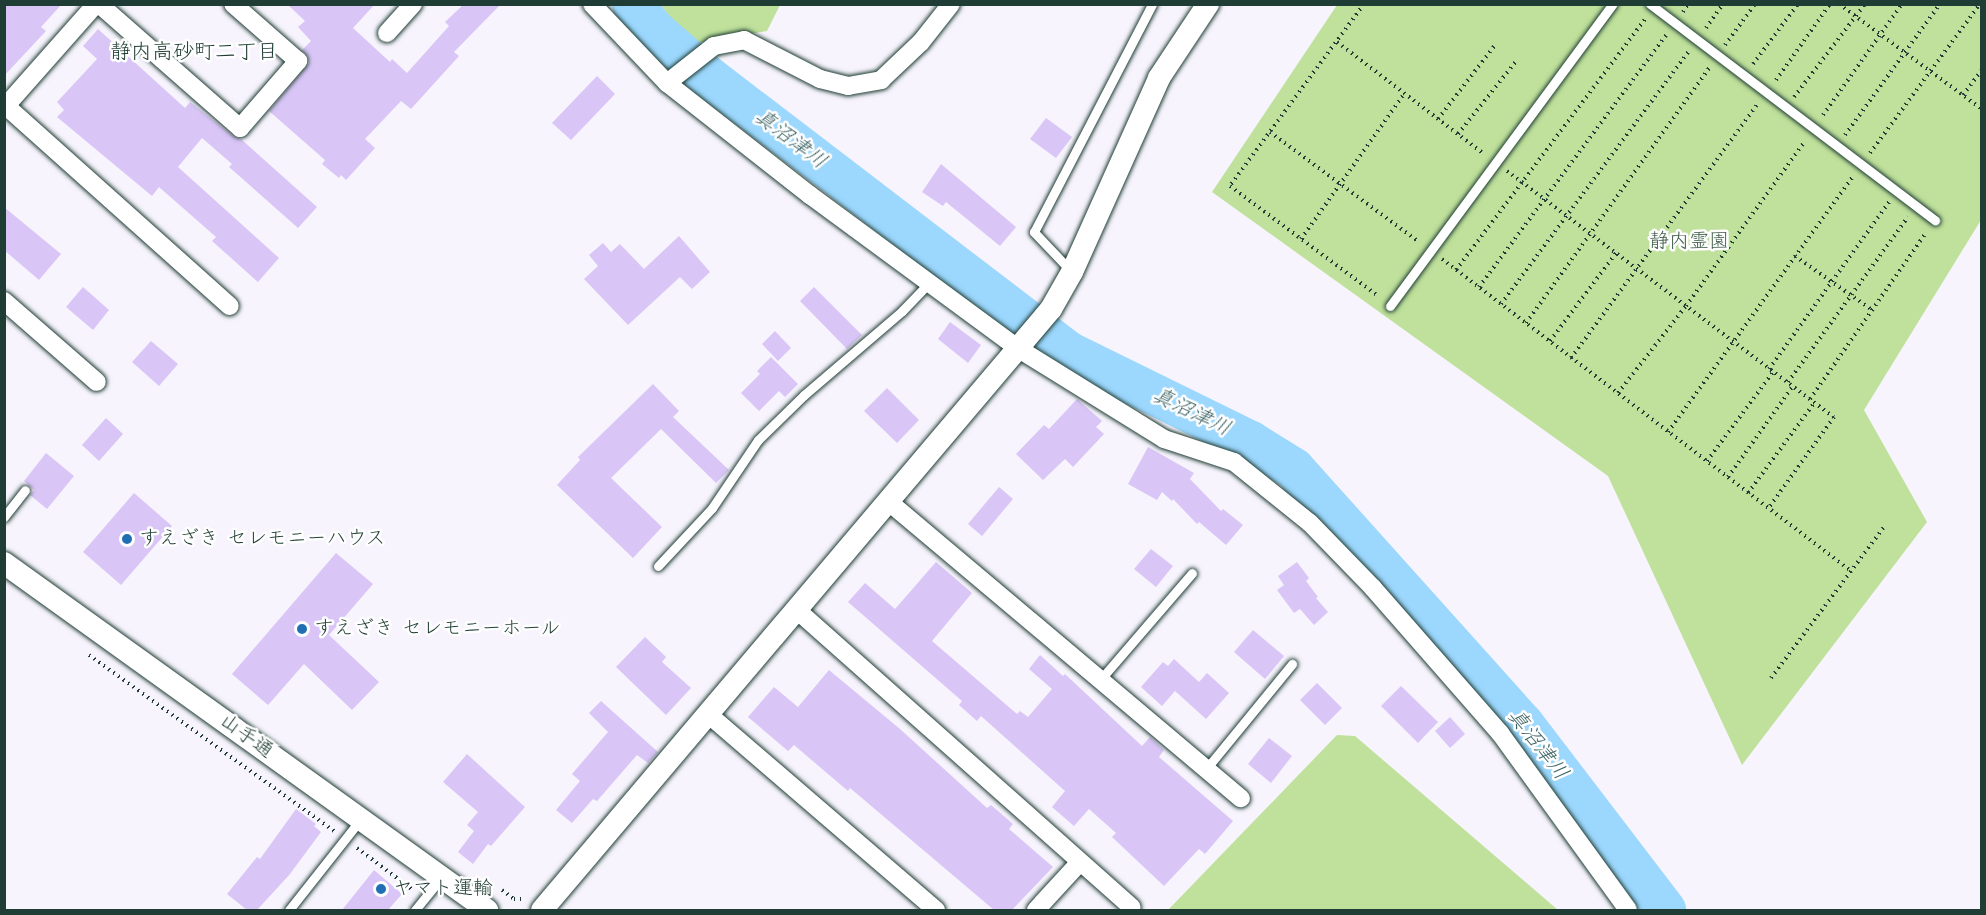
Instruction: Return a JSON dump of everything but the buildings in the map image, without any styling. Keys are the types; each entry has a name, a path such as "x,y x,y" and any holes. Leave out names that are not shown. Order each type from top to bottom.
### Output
{"street":[{"path":"230,306 5,107 97,4 240,128 298,61 233,4"},
{"path":"387,33 413,4"},
{"path":"592,4 672,78 810,195 930,282 1164,439 1234,462 1310,523 1373,588 1500,733 1628,910"},
{"path":"672,78 714,46 744,40 820,79 848,86 881,80 921,42 951,4"},
{"path":"542,910 798,611 1051,309 1071,272 1159,78 1195,20 1208,4"},
{"path":"4,301 97,382"},
{"path":"889,502 1241,798"},
{"name":"山手通","path":"4,563 487,910"},
{"path":"798,611 1131,907"},
{"path":"708,714 936,910"},
{"path":"1036,910 1079,862"}],"lane":[{"path":"1071,272 1034,232 1152,4"},
{"path":"1390,306 1612,4"},
{"path":"1652,6 1935,220"},
{"path":"658,566 712,508 758,440 804,395 902,311 930,282"},
{"path":"4,517 25,490"},
{"path":"1100,680 1191,573"},
{"path":"1206,769 1292,664"},
{"path":"289,910 360,820"},
{"path":"415,910 441,878"}],"path":[{"path":"1364,4 1230,186 1390,306"},
{"path":"1501,304 1723,4"},
{"path":"1526,323 1755,4"},
{"path":"1744,76 1798,4"},
{"path":"1571,358 1635,267 1767,93 1830,4"},
{"path":"1839,4 1982,109"},
{"path":"1786,107 1865,4"},
{"path":"1618,393 1686,306 1902,4"},
{"path":"1837,147 1940,4"},
{"path":"1668,432 1980,4"},
{"path":"1456,270 1523,183 1652,6"},
{"path":"1479,287 1675,23"},
{"path":"1336,42 1834,417 1768,509"},
{"path":"1438,119 1496,44"},
{"path":"1458,134 1517,60"},
{"path":"1963,95 1982,70"},
{"path":"1301,239 1404,94"},
{"path":"1270,132 1431,250 1851,571"},
{"path":"1707,461 1896,192"},
{"path":"1788,382 1915,206"},
{"path":"1810,399 1935,220"},
{"path":"1550,341 1616,253"},
{"path":"1795,256 1872,310"},
{"path":"1728,477 1792,386"},
{"path":"1748,493 1814,403"},
{"path":"1771,678 1884,527"},
{"path":"82,650 345,839 424,899"}],"green space":[{"path":"661,5 780,5 767,31 691,44"},
{"name":"静内霊園","path":"1337,5 1981,5 1981,220 1864,410 1927,522 1742,765 1608,476 1212,192"},
{"path":"1337,735 1355,736 1558,910 1168,910"}],"waterway":[{"name":"真沼津川","path":"633,4 654,30 707,76 1068,352 1251,442 1294,469 1523,724 1665,910"}],"place":[{"name":"すえざき セレモニーハウス","path":"127,539"},
{"name":"すえざき セレモニーホール","path":"302,629"},
{"name":"ヤマト運輸","path":"381,889"}],"district":[{"name":"静内高砂町二丁目","path":"194,53"}]}
